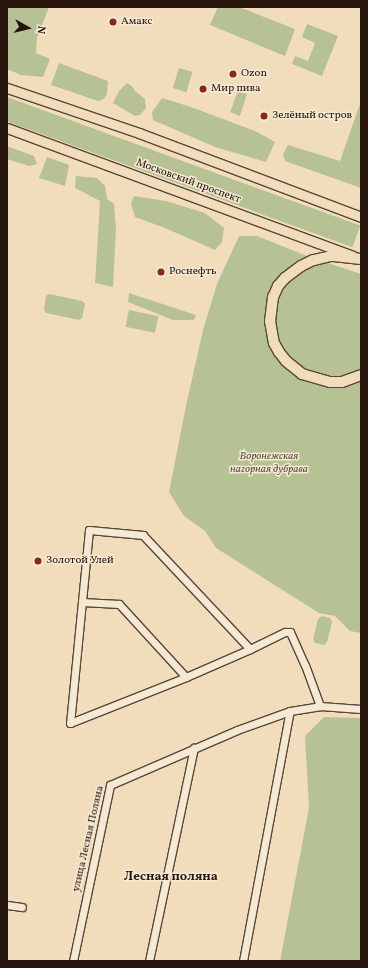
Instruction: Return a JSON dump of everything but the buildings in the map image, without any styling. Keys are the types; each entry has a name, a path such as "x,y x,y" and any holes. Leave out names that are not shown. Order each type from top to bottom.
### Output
{"highway":[{"path":"359,259 326,256 301,266 285,278 278,286 273,297 270,321 274,342 279,352 286,362 302,374 330,382 342,382 361,375"}],"main road":[{"path":"7,88 139,133 361,216"},
{"name":"Московский проспект","path":"7,128 359,259"}],"street":[{"path":"250,648 143,535 89,530 70,723 186,677 250,648 290,632 308,671 320,706"},
{"path":"82,602 119,604 186,677"},
{"name":"улица Лесная Поляна","path":"73,961 110,785 237,730 290,711 320,706 361,709"},
{"path":"242,961 290,711"},
{"path":"149,961 194,748"},
{"path":"7,905 22,907"}],"green space":[{"path":"7,7 49,7 37,38 36,53 50,59 43,77 21,75 7,69"},
{"path":"218,7 239,7 295,29 285,56 210,25"},
{"path":"307,24 338,36 322,76 292,64 295,56 308,61 315,43 302,37"},
{"path":"59,63 108,81 107,94 104,99 98,101 51,85"},
{"path":"179,68 192,72 186,92 173,88"},
{"path":"127,83 145,99 146,108 140,115 135,116 113,103 119,91"},
{"path":"238,91 247,94 240,116 230,112"},
{"path":"7,97 360,226 352,247 7,121"},
{"path":"162,98 191,107 255,131 275,142 266,162 215,147 153,120 152,112"},
{"path":"361,101 361,188 285,161 283,154 288,145 340,161"},
{"path":"7,146 34,156 37,164 29,166 7,159"},
{"path":"47,157 69,165 65,186 39,178"},
{"path":"76,176 97,178 105,186 107,199 114,204 116,229 113,287 95,283 100,201 75,188"},
{"path":"134,196 166,201 205,213 224,228 222,242 215,250 165,228 135,217 131,204"},
{"name":"Воронежская нагорная дубрава","path":"239,236 257,236 307,256 361,274 361,633 350,631 335,616 319,613 216,548 205,531 184,516 169,492 203,330 217,284"},
{"path":"129,293 196,315 194,320 173,320 128,302"},
{"path":"49,294 82,301 85,304 82,318 79,320 46,313 44,310 46,296"},
{"path":"129,310 158,316 155,333 125,327"},
{"path":"322,616 330,618 332,622 327,642 324,645 315,643 313,639 318,619"},
{"path":"324,717 361,718 361,961 280,961 309,808 305,736"}],"place":[{"name":"Амакс","path":"113,22"},
{"name":"Ozon","path":"233,74"},
{"name":"Мир пива","path":"203,89"},
{"name":"Зелёный остров","path":"264,116"},
{"name":"Роснефть","path":"161,272"},
{"name":"Золотой Улей","path":"38,561"}],"district":[{"name":"Лесная поляна","path":"171,877"}]}
